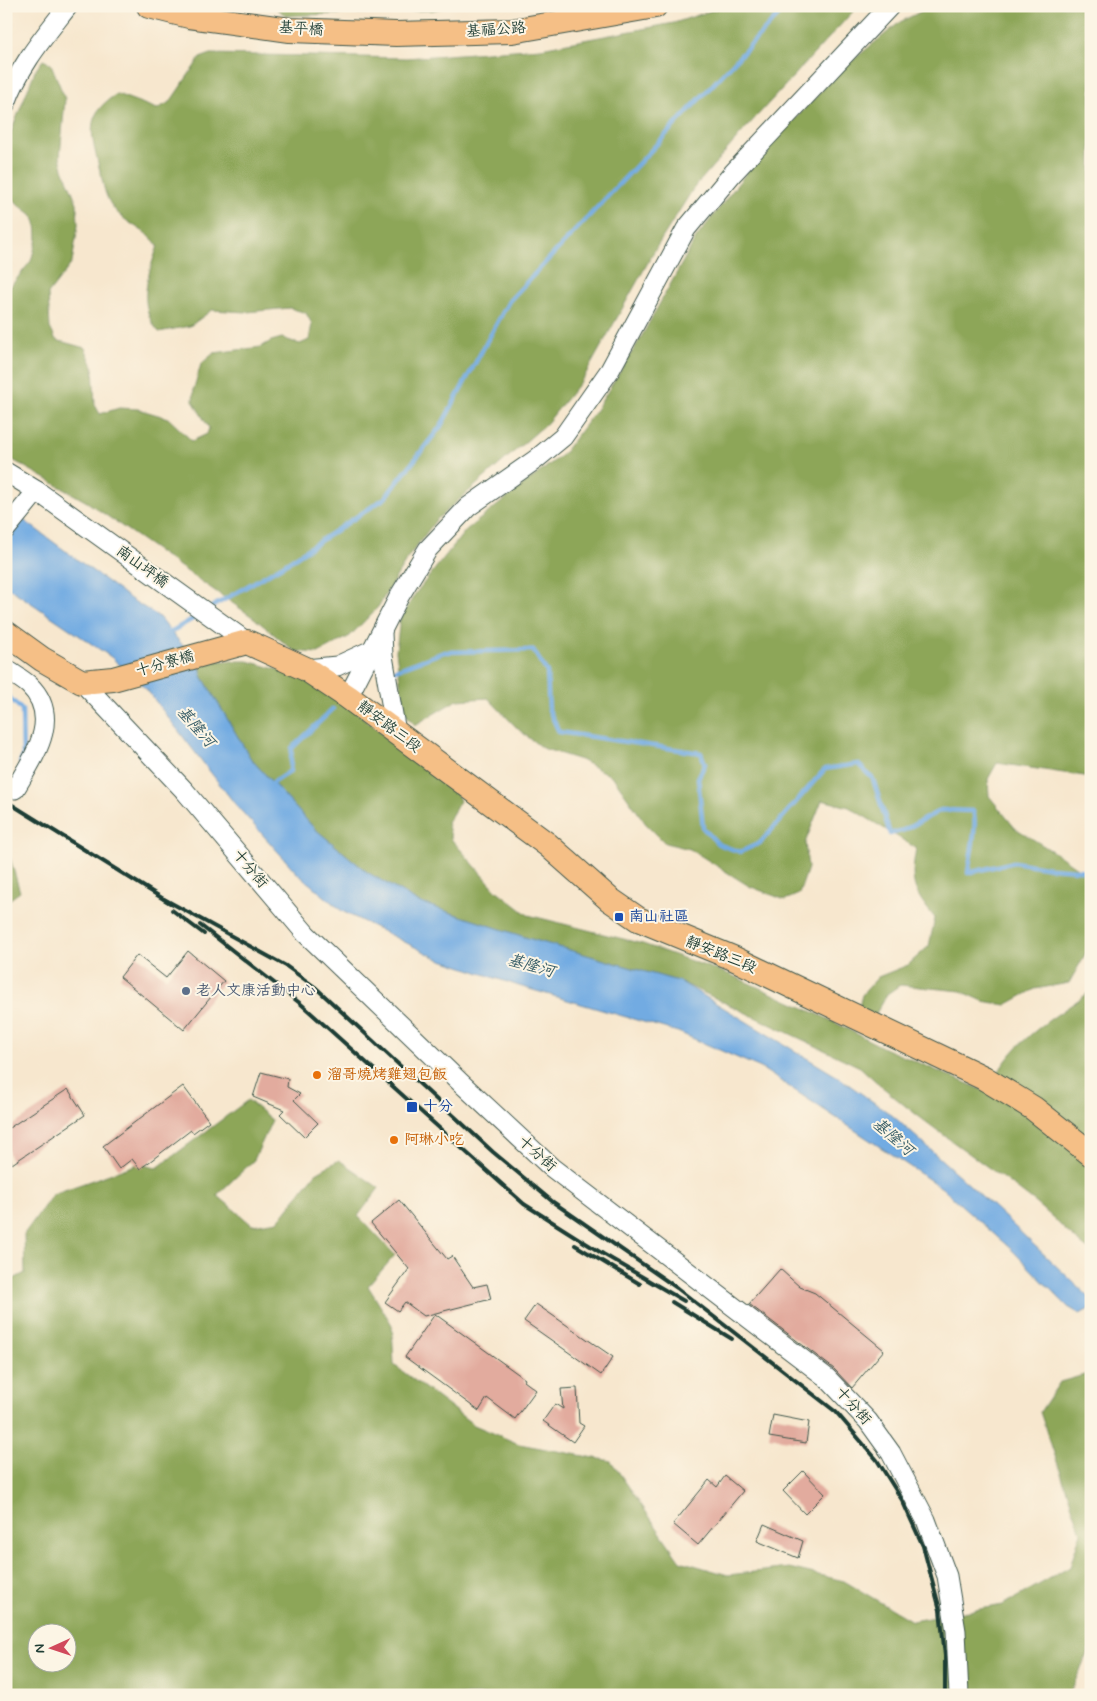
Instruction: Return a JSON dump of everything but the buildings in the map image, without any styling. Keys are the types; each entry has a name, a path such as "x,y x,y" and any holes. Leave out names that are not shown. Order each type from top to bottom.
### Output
{"main road":[{"name":"基平橋","path":"149,6 189,16 290,30 396,34"},
{"name":"基福公路","path":"396,34 512,31 655,6"},
{"path":"6,633 42,659 82,682"},
{"name":"靜安路三段","path":"247,642 306,669 348,697 548,845 609,899 638,919 733,958 984,1078 1033,1108 1091,1154"},
{"name":"十分寮橋","path":"82,682 113,678 247,642"}],"street":[{"path":"6,103 13,84 25,62 68,6"},
{"path":"348,697 400,595 428,549 468,507 535,460 563,437 610,370 686,229 739,166 890,6"},
{"name":"南山坪橋","path":"6,472 38,491 247,642"},
{"path":"6,529 38,491"},
{"path":"306,669 337,666 378,640"},
{"path":"378,640 383,656 396,732"},
{"path":"6,669 29,685 44,708 41,745 15,789 6,785"},
{"name":"十分街","path":"82,682 184,790 306,934 461,1084 551,1168 828,1378 868,1421 891,1454 926,1520 947,1576 956,1631 959,1695"}],"green space":[{"path":"274,6 449,6 433,10 286,16"},
{"path":"725,6 858,6 745,129 693,189 656,248 584,377 547,423 436,520 407,559 378,607 350,636 318,653 294,651 254,618 87,502 11,459 6,452 6,292 31,261 37,239 36,222 32,215 6,191 6,145 35,71 43,60 51,64 65,99 60,157 77,203 78,225 72,263 48,294 50,328 56,340 85,348 93,366 95,405 100,414 119,408 138,409 168,418 192,441 207,434 209,428 193,401 194,388 201,364 214,353 261,347 271,341 282,338 300,344 309,340 312,324 306,313 290,308 247,312 212,310 190,326 159,332 152,322 146,301 148,279 158,246 149,236 119,215 108,200 94,148 92,128 94,119 98,110 106,102 117,94 157,109 170,102 200,58 211,54 406,58 541,48 674,23"},
{"path":"932,6 1085,6 1091,12 1091,777 997,763 988,779 989,796 1015,828 1091,878 1091,944 1069,983 1035,989 1006,1005 983,1001 961,991 900,985 887,994 874,1017 859,1007 862,995 878,977 908,965 929,946 935,918 921,900 915,886 913,870 916,848 849,807 822,800 805,843 808,868 799,894 785,900 749,886 690,849 665,843 646,824 613,777 581,760 542,748 518,729 488,698 457,700 415,725 404,712 396,651 400,619 415,594 466,530 563,454 596,410 639,341 696,238 757,159 842,69 900,22"},
{"path":"216,661 248,661 290,673 334,694 456,792 460,801 447,823 452,840 496,890 528,915 643,944 731,975 824,1017 886,1049 985,1091 990,1090 998,1073 1019,1045 1046,1022 1091,991 1091,1251 1036,1203 902,1103 860,1067 681,982 531,939 418,902 367,872 314,828 251,759 202,676 200,666"},
{"path":"6,844 20,892 6,902"},
{"path":"248,1100 272,1120 254,1160 217,1195 252,1225 278,1221 316,1173 339,1160 379,1188 358,1216 395,1255 368,1286 392,1325 394,1365 474,1425 519,1444 611,1461 680,1561 728,1575 789,1568 844,1581 912,1621 1003,1605 1070,1567 1081,1532 1040,1412 1060,1382 1091,1373 1091,1645 1069,1695 6,1695 6,1283 25,1273 24,1234 53,1194 138,1164 157,1168"}],"water":[{"name":"基隆河","path":"6,507 132,600 158,616 200,666 202,676 251,759 314,828 367,872 418,902 531,939 681,982 838,1077 893,1116 995,1208 1091,1299 1091,1308 1080,1314 1068,1307 1012,1250 942,1188 761,1068 678,1032 519,986 439,959 342,911 298,874 235,804 147,690 111,657 6,586"}],"waterway":[{"path":"210,608 285,564 385,498 441,426 509,301 787,6"},
{"path":"167,634 201,614"},
{"path":"390,672 444,652 533,650 547,672 549,710 559,732 701,753 705,764 698,778 703,828 718,844 740,852 760,843 825,769 858,764 873,779 890,834 904,830 941,810 973,811 975,824 968,873 1014,862 1051,868 1091,871"},
{"path":"6,694 22,710 23,757 20,762"},
{"path":"268,786 290,771 292,748 333,709"}],"railway":[{"path":"6,801 170,903"},
{"path":"164,899 286,966 315,987 493,1152 553,1202 677,1288 836,1412 877,1460 902,1500 923,1546 940,1610 945,1656 945,1695"},
{"path":"172,910 204,934"},
{"path":"200,925 301,1004 524,1204 603,1254 684,1301"},
{"path":"575,1245 640,1284"},
{"path":"672,1302 732,1339"}],"place":[{"name":"南山社區","path":"619,917"},
{"name":"老人文康活動中心","path":"186,991"},
{"name":"溜哥燒烤雞翅包飯","path":"317,1075"},
{"name":"十分","path":"412,1107"},
{"name":"阿琳小吃","path":"394,1140"}]}
